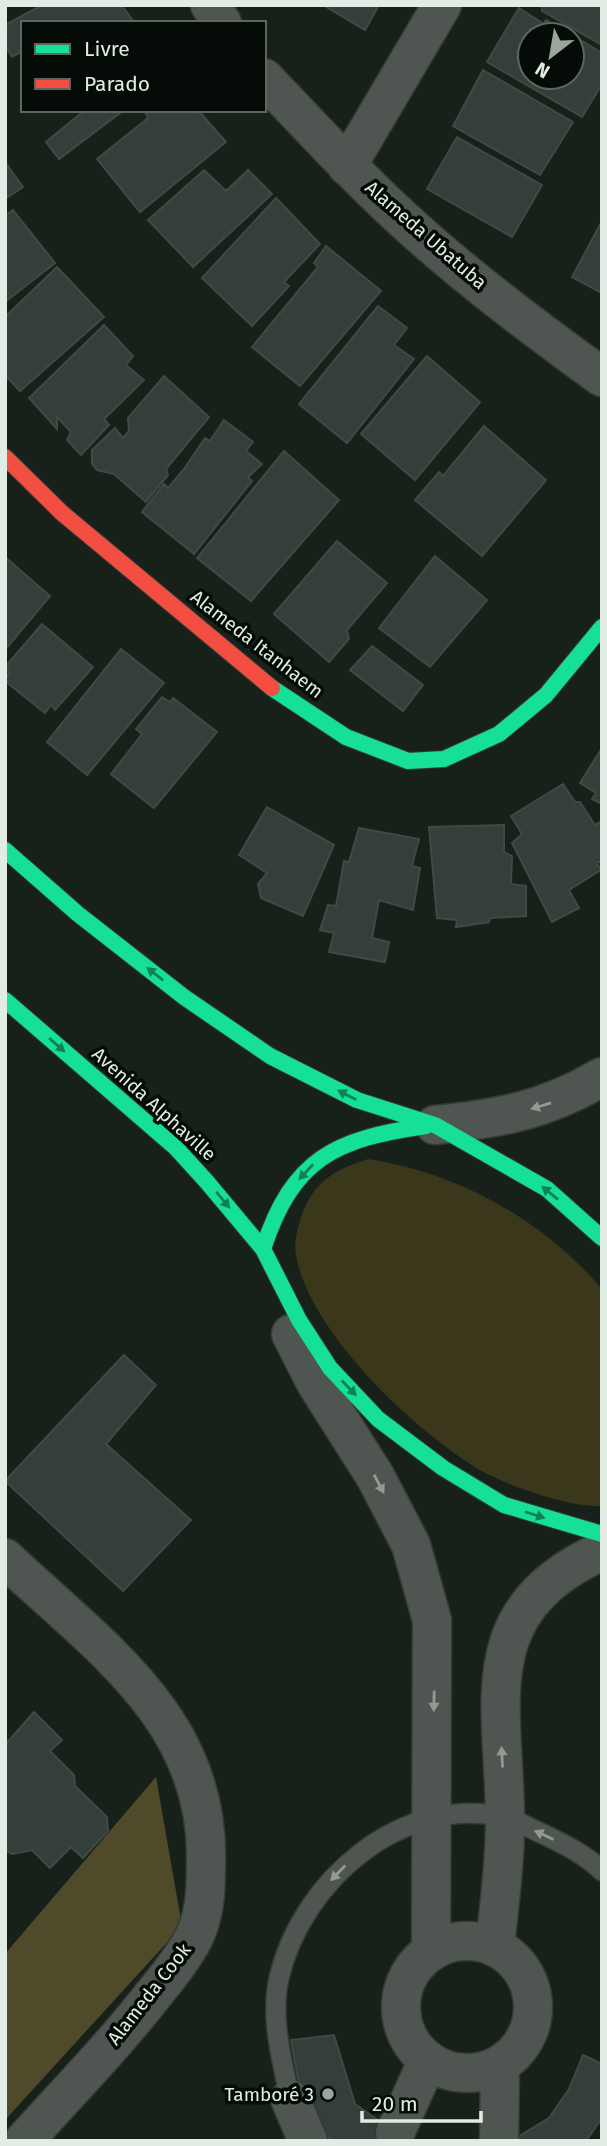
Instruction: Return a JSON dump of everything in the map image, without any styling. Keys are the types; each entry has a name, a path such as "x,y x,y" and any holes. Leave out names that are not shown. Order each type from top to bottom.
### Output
{"main road":[{"name":"Alameda Itanhaem","path":"5,457 62,513 267,684 346,737 408,761 444,759 499,734 546,695 602,627"},
{"path":"5,850 78,914 184,997 270,1056 357,1100 435,1125 547,1189 602,1238"},
{"name":"Avenida Alphaville","path":"5,1000 176,1148 263,1249 299,1320 330,1368 378,1419 443,1468 504,1505 602,1534"},
{"path":"263,1249 270,1222 284,1199 324,1153 350,1140 385,1131 435,1125"}],"street":[{"path":"209,5 221,21"},
{"path":"347,166 442,5"},
{"name":"Alameda Ubatuba","path":"266,80 347,166 417,232 552,341 602,377"},
{"path":"435,1125 502,1118 566,1098 602,1077"},
{"path":"263,1249 278,1309 316,1383 375,1476 411,1545 432,1620 434,1698 430,1819 431,1952"},
{"path":"495,1947 505,1817 500,1701 503,1659 512,1627 534,1597 570,1565 602,1551"},
{"name":"Alameda Cook","path":"5,1558 146,1691 181,1743 192,1767 202,1802 206,1846 206,1895 196,1933 135,2019 24,2141"},
{"path":"474,1941 495,1947 512,1959 525,1975 533,1995 533,2016 527,2036 516,2053 500,2066 482,2073 463,2074 445,2070 428,2060 413,2045 404,2026 401,2005 405,1984 415,1966 431,1952 452,1943 474,1941"},
{"path":"395,2133 428,2060"},
{"path":"499,2141 500,2066"},
{"path":"290,2099 308,2141"}],"lane":[{"path":"290,2099 275,2029 279,1978 301,1919 338,1871 384,1836 430,1819 467,1814 505,1817 550,1837 590,1860 602,1871"}],"shaded area":[{"path":"368,1159 434,1175 496,1203 553,1241 602,1289 602,1506 557,1500 522,1489 480,1470 454,1453 397,1406 369,1378 322,1317 306,1286 296,1256 298,1226 309,1199 329,1176"},
{"path":"156,1777 182,1926 5,2120 5,1954"}],"building":[{"path":"42,5 121,5 133,21 21,21 21,52 12,57 5,45 5,25"},
{"path":"323,5 379,5 365,30"},
{"path":"542,5 602,5 602,45 586,36 586,21 560,21 542,11"},
{"path":"519,8 539,21 516,21 516,79 487,62"},
{"path":"586,43 602,53 602,84 582,117 537,91 586,91"},
{"path":"483,70 573,122 540,175 453,126"},
{"path":"83,112 121,112 59,159 46,142"},
{"path":"145,112 200,112 226,142 140,212 97,159 148,118"},
{"path":"457,137 542,185 512,237 427,189"},
{"path":"5,162 23,187 5,199"},
{"path":"204,170 226,191 248,170 272,194 193,267 148,220"},
{"path":"276,198 320,244 284,282 289,286 252,326 202,278"},
{"path":"13,210 55,263 5,302 5,216"},
{"path":"602,224 602,293 572,277"},
{"path":"326,246 381,291 300,386 252,347 318,267 314,263"},
{"path":"57,267 104,317 20,391 5,375 5,317"},
{"path":"378,306 407,328 394,345 414,359 347,443 299,404"},
{"path":"104,325 133,356 126,365 144,380 104,419 109,425 81,455 67,440 71,432 57,417 57,429 29,398"},
{"path":"427,356 480,402 415,480 361,434"},
{"path":"164,376 209,417 166,469 168,475 146,502 114,474 97,470 92,464 92,450 115,428 123,438 129,431 128,418"},
{"path":"224,420 253,442 246,451 262,464 248,477 252,481 194,554 142,512 164,484 168,488 205,438 210,441"},
{"path":"484,426 546,480 482,556 415,500 439,472 443,476"},
{"path":"284,451 339,500 251,601 197,558"},
{"path":"337,541 387,583 347,630 349,639 329,662 274,614"},
{"path":"435,556 487,600 430,667 379,628"},
{"path":"5,557 50,596 5,650"},
{"path":"42,624 93,667 55,710 51,705 45,713 5,681 9,672 5,667"},
{"path":"372,646 423,685 403,711 350,670"},
{"path":"121,649 164,683 87,775 47,742"},
{"path":"162,697 170,702 173,698 217,732 154,808 111,774 142,734 136,729"},
{"path":"602,748 602,804 592,799 596,793 580,783"},
{"path":"563,784 575,802 580,802 595,825 600,822 602,824 602,861 597,863 601,870 569,890 579,908 552,922 512,843 522,834 511,816"},
{"path":"267,807 334,845 303,916 261,898 258,884 267,873 239,855"},
{"path":"504,825 504,852 512,856 511,884 526,886 526,916 490,918 489,922 456,927 457,920 437,918 429,827"},
{"path":"359,828 419,839 412,866 420,868 413,910 379,900 372,938 389,942 385,962 329,952 334,933 320,930 328,905 336,906 344,861 349,862"},
{"path":"124,1355 156,1385 106,1444 191,1520 123,1591 5,1481"},
{"path":"34,1712 62,1740 50,1751 74,1775 75,1786 107,1817 108,1831 83,1858 71,1847 50,1868 32,1850 12,1854 5,1850 5,1745"},
{"name":"Tamboré 3","path":"334,2035 355,2104 408,2141 331,2141 320,2126 299,2084 291,2040"},
{"path":"583,2055 602,2064 602,2118 586,2141 500,2141 519,2136 549,2118 569,2089"}],"traffic: fast":[{"path":"272,688 346,737 408,761 444,759 499,734 546,695 602,627"},
{"path":"5,850 78,914 184,997 270,1056 357,1100 435,1125 547,1189 602,1238"},
{"path":"5,1000 176,1148 207,1182 263,1249 299,1320 330,1368 378,1419 443,1468 504,1505 602,1534"},
{"path":"263,1249 288,1193 322,1158 366,1138 426,1126"}],"traffic: jam":[{"path":"5,457 62,513 272,688"}],"place":[{"name":"Tamboré 3","path":"328,2094"}]}
